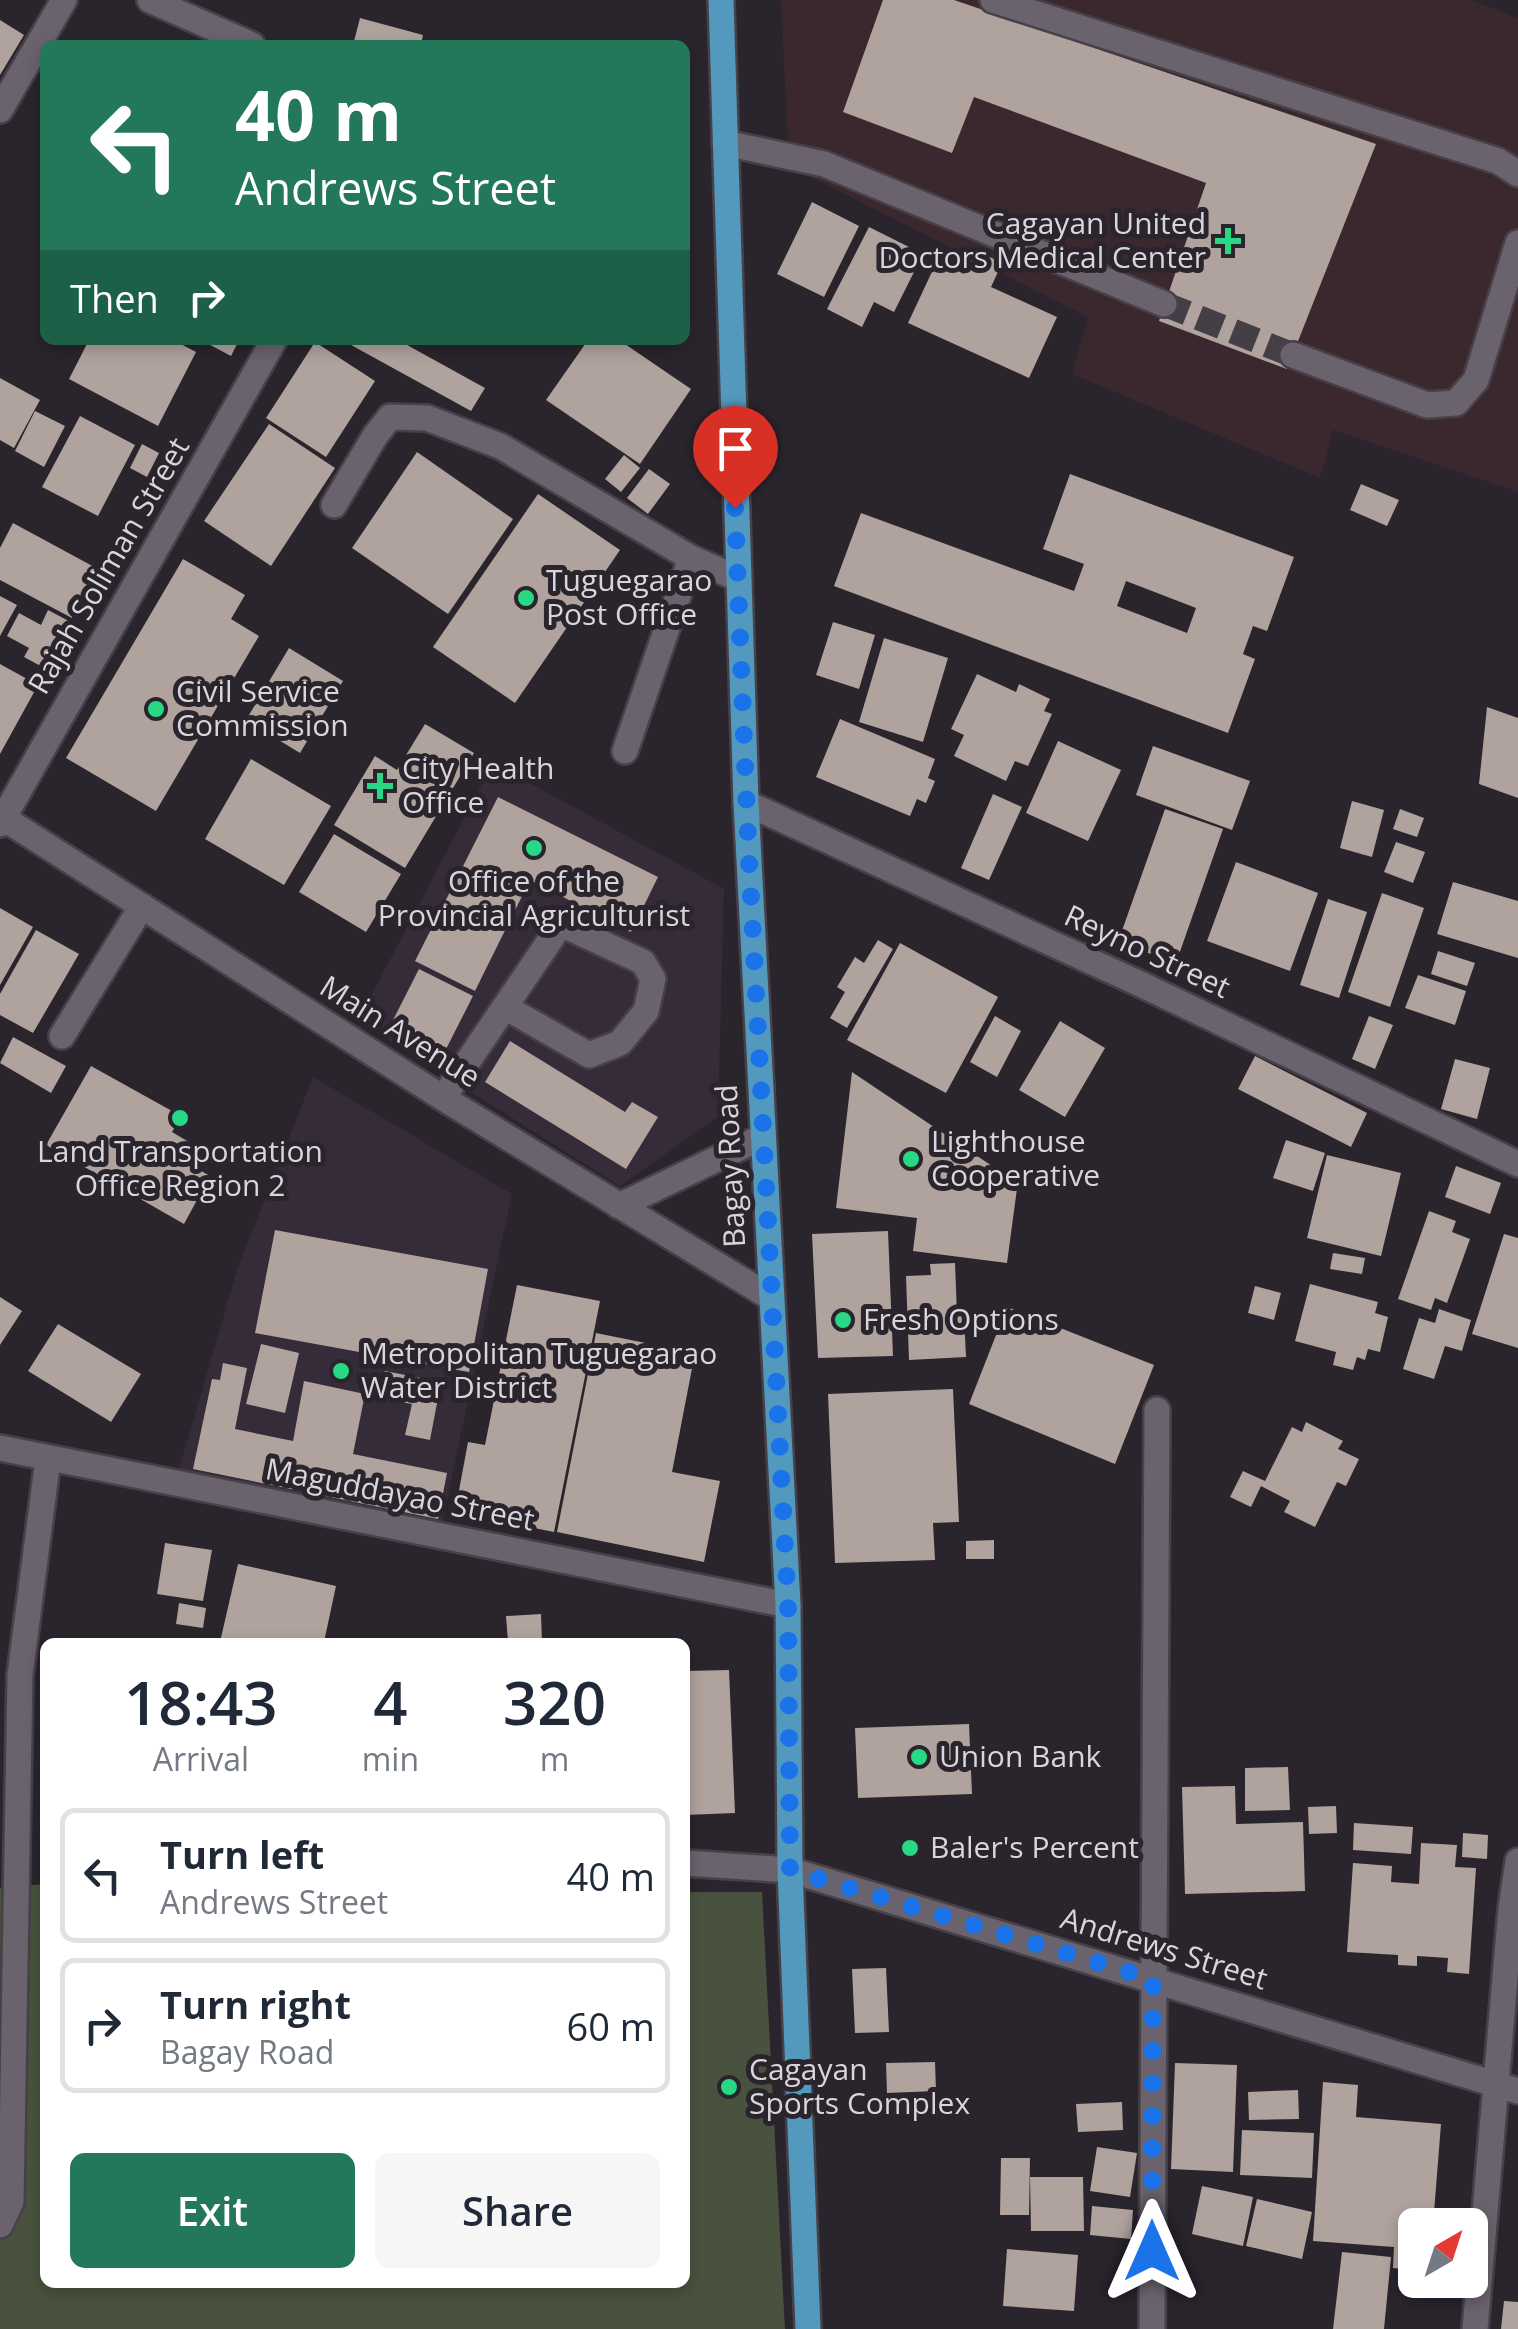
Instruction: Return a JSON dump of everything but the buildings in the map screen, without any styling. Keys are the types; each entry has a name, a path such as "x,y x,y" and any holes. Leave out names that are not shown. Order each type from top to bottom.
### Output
{"main road":[{"name":"Bagay Road","path":"720,0 746,803 788,1605 790,1870 808,2329"}],"street":[{"path":"41,40 64,0"},
{"path":"150,0 241,40"},
{"path":"993,0 1498,161 1518,174"},
{"path":"0,110 40,41"},
{"path":"726,143 824,164 1164,304"},
{"path":"1292,355 1427,405 1456,402 1476,380 1518,243"},
{"name":"Rajah Soliman Street","path":"1,819 271,345"},
{"path":"334,505 390,418 427,418 500,446 690,558 737,578"},
{"path":"625,752 690,558"},
{"name":"Reyno Street","path":"746,803 1136,982 1518,1164"},
{"name":"Main Avenue","path":"1,819 443,1098 770,1297"},
{"path":"62,1036 142,906"},
{"path":"443,1098 504,1007 561,924 643,962 653,979 646,1011 620,1043 589,1055 504,1007"},
{"path":"619,1206 762,1137"},
{"path":"1152,2329 1157,1410"},
{"name":"Maguddayao Street","path":"0,1448 788,1605"},
{"path":"0,2225 11,2202 20,1675 48,1459"},
{"path":"1475,2329 1507,2088 1518,1861"},
{"name":"Andrews Street","path":"690,1863 790,1870 1507,2088"}],"shaded area":[{"name":"Cagayan United Doctors Medical Center","path":"781,0 1471,0 1518,18 1518,492 1333,430 1320,478 1072,374 1088,317 789,166"},
{"path":"493,763 724,889 718,1117 620,1186 358,1021"},
{"name":"Metropolitan Tuguegarao Water District","path":"313,1077 512,1194 442,1523 178,1473 237,1270"}],"green space":[{"name":"Cagayan Sports Complex","path":"40,1884 40,2288 690,2288 690,1892 762,1892 785,2329 0,2329 0,1888"}],"tunnel":[{"path":"1164,304 1293,355"}],"place":[{"name":"Cagayan United Doctors Medical Center","path":"1228,241"},
{"name":"Tuguegarao Post Office","path":"526,598"},
{"name":"Civil Service Commission","path":"156,709"},
{"name":"City Health Office","path":"380,786"},
{"name":"Office of the Provincial Agriculturist","path":"534,848"},
{"name":"Land Transportation Office Region 2","path":"180,1118"},
{"name":"Lighthouse Cooperative","path":"911,1159"},
{"name":"Fresh Options","path":"843,1320"},
{"name":"Metropolitan Tuguegarao Water District","path":"341,1371"},
{"name":"Union Bank","path":"919,1757"},
{"name":"Baler's Percent","path":"910,1848"},
{"name":"Cagayan Sports Complex","path":"729,2087"}],"route":[{"path":"735,508 770,1297 788,1605 790,1870 1153,1979 1152,2251"}]}
